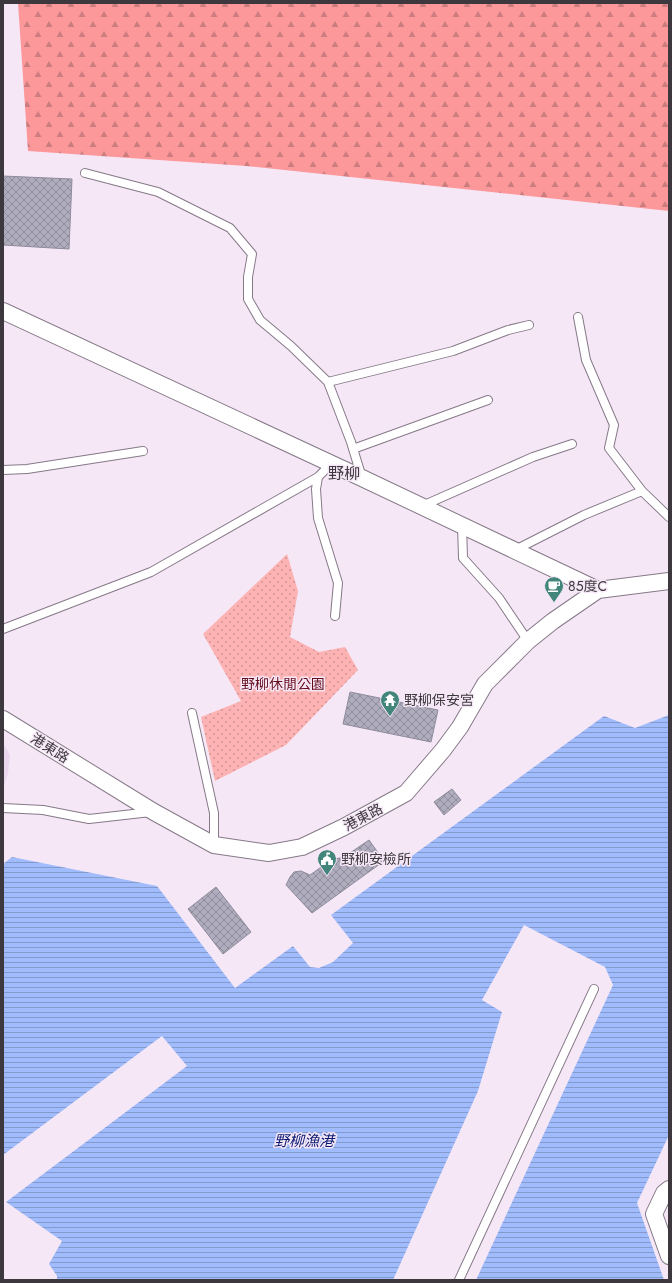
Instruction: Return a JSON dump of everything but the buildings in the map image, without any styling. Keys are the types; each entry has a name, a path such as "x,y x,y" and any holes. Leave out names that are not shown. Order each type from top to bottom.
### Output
{"street":[{"path":"3,312 422,506 598,590"},
{"name":"港東路","path":"3,719 154,812 214,845 269,853 302,846 344,827 406,793 460,727 485,684 528,641 553,621 598,590 669,581"},
{"path":"669,1189 664,1193 654,1214 669,1256"}],"lane":[{"path":"85,173 158,192 230,228 252,254 248,277 248,299 260,320 291,346 328,382 362,478"},
{"path":"578,317 586,360 614,425 609,448 642,491 669,517"},
{"path":"328,382 452,351 508,330 529,325"},
{"path":"353,449 488,400"},
{"path":"422,506 533,456 572,444"},
{"path":"3,470 27,469 143,451"},
{"path":"3,629 151,572 318,477 331,464"},
{"path":"318,477 316,489 318,518 338,583 335,616"},
{"path":"515,550 584,515 642,491"},
{"path":"462,525 463,558 499,598 528,641"},
{"path":"192,713 214,813 214,845"},
{"path":"3,808 43,810 89,819 154,812"},
{"path":"459,1280 594,989"}],"shaded area":[{"path":"3,743 10,755 8,773 3,789"}],"green space":[{"path":"18,3 669,3 669,211 246,166 28,151"},
{"name":"野柳休閒公園","path":"287,554 298,591 290,637 319,652 345,647 358,670 286,745 215,781 201,717 241,701 203,634"}],"water":[{"name":"野柳漁港","path":"669,715 669,1135 637,1203 664,1280 476,1280 613,985 605,967 524,925 482,1000 502,1012 478,1091 393,1280 57,1280 57,1276 49,1264 62,1241 6,1202 187,1066 162,1036 3,1155 3,864 12,857 157,886 235,988 293,946 310,967 319,968 333,962 353,943 331,915 604,716 635,728"}],"place":[{"name":"85度C","path":"554,603"},
{"name":"野柳保安宮","path":"390,717"},
{"name":"野柳安檢所","path":"327,876"}],"district":[{"name":"野柳","path":"344,473"}]}
